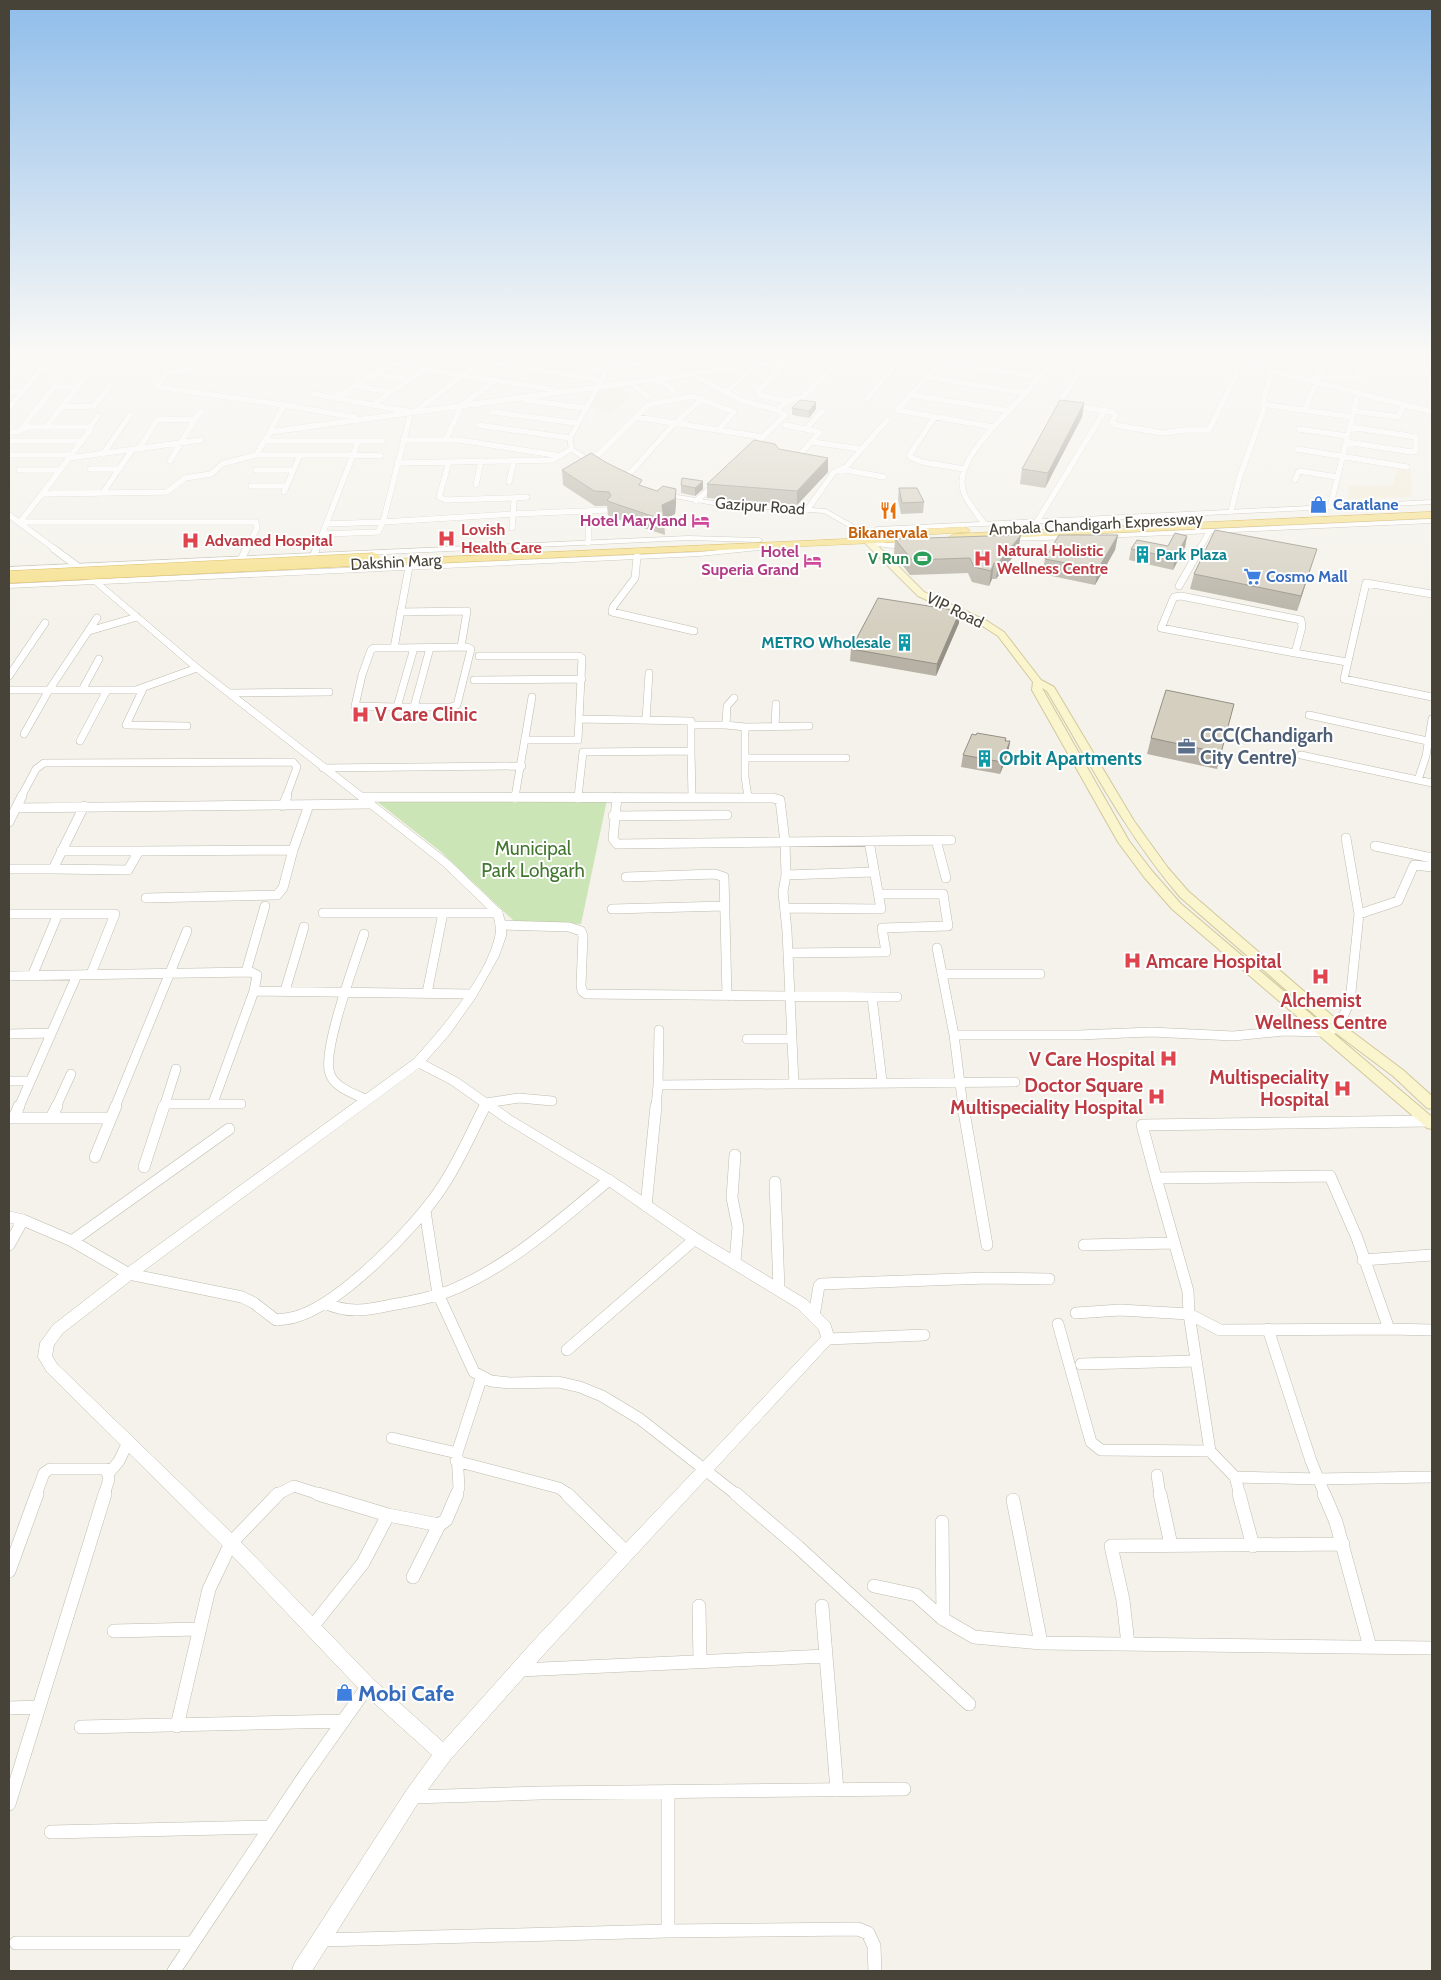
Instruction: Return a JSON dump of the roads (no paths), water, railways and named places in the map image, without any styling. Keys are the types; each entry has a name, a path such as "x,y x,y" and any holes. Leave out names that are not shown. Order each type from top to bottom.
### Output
{"highway":[{"name":"Ambala Chandigarh Expressway","path":"783,546 868,537 1432,508"},
{"name":"Ambala Chandigarh Expressway","path":"374,561 759,540 1432,520"},
{"name":"Dakshin Marg","path":"9,584 374,561 783,546"},
{"path":"9,577 374,561"}],"main road":[{"name":"VIP Road","path":"868,537 922,594 984,623 1001,634 1038,682"},
{"path":"1431,1122 1176,906 1148,874 1124,842 1037,690 1038,682 1051,689 1112,798 1164,872 1184,894 1338,1028 1398,1073 1432,1104"},
{"path":"1205,932 1217,923"}],"street":[{"path":"20,522 79,444"},
{"path":"103,454 110,444"},
{"path":"139,449 142,444"},
{"path":"9,455 70,456 103,454 170,444"},
{"path":"170,461 179,444"},
{"path":"256,455 262,444"},
{"path":"314,555 357,444"},
{"path":"323,534 378,532 383,522 402,444"},
{"path":"493,444 561,456"},
{"path":"571,444 571,449 586,460 604,469"},
{"path":"586,460 599,454 609,444"},
{"path":"621,477 631,472 656,444"},
{"path":"748,451 755,444"},
{"path":"794,461 810,444"},
{"path":"827,444 861,450"},
{"path":"807,510 834,472 846,467 866,444"},
{"path":"916,444 910,457 922,462 964,470"},
{"path":"981,444 964,470 962,484 970,503 984,523"},
{"path":"1038,520 1084,444"},
{"path":"1231,511 1239,478 1251,444"},
{"path":"1330,507 1345,444"},
{"path":"1374,444 1412,452 1416,451 1416,444"},
{"path":"1297,448 1407,467"},
{"path":"396,463 553,460 571,449"},
{"path":"102,494 132,450"},
{"path":"42,494 166,492 185,478 211,474 222,464 245,460 256,455 381,456"},
{"path":"251,486 285,489 300,455"},
{"path":"786,460 803,463"},
{"path":"476,485 481,461"},
{"path":"509,482 514,461"},
{"path":"448,462 440,499 527,497"},
{"path":"90,468 120,469"},
{"path":"831,468 884,477"},
{"path":"19,470 60,470"},
{"path":"256,470 293,470"},
{"path":"1295,480 1299,471 1337,477"},
{"path":"612,474 630,481"},
{"path":"696,501 722,479"},
{"name":"Gazipur Road","path":"655,491 669,496 696,501 826,511 868,537"},
{"path":"512,498 514,500 512,528"},
{"path":"926,543 887,545 868,537 877,529 1432,502"},
{"path":"326,524 607,510"},
{"path":"586,511 589,514 588,543"},
{"path":"10,517 20,522 77,566 197,668 446,862 499,919 499,946 472,994 445,1032 418,1062 129,1274 58,1329 47,1343 45,1357 52,1368 231,1544 368,1686 444,1754"},
{"path":"946,542 1209,532 1220,534 1432,520"},
{"path":"20,522 256,522 257,528 242,558"},
{"path":"1179,586 1209,532"},
{"name":"Dakshin Marg","path":"9,569 688,538 759,540"},
{"path":"9,584 700,554 783,546"},
{"path":"637,557 635,578 613,607 612,612 694,631"},
{"path":"394,648 409,567"},
{"path":"1432,594 1366,583 1344,679 1432,696"},
{"path":"1295,653 1302,627 1301,620 1181,596 1174,597 1161,628 1295,653 1347,662"},
{"path":"400,612 467,611 461,647"},
{"path":"89,631 138,617"},
{"path":"24,734 49,690 96,618"},
{"path":"9,676 45,623"},
{"path":"374,648 430,648 470,648 471,651 457,705 360,707 355,704 371,650 374,648"},
{"path":"397,707 414,648"},
{"path":"414,707 430,648"},
{"path":"478,656 579,656 583,660 578,740 526,740"},
{"path":"82,690 99,658"},
{"path":"9,690 143,689 197,668"},
{"path":"646,720 649,673"},
{"path":"474,680 582,679"},
{"path":"143,689 126,725 186,726"},
{"path":"80,741 107,690"},
{"path":"230,693 329,692"},
{"path":"515,798 522,766 532,697"},
{"path":"726,725 727,706 734,698"},
{"path":"775,727 776,704"},
{"path":"1310,715 1431,741"},
{"path":"579,719 691,721 692,798"},
{"path":"1418,780 1431,741 1432,719"},
{"path":"691,725 745,727 809,726"},
{"path":"745,727 745,777 748,798"},
{"path":"578,798 583,752 691,751"},
{"path":"1301,754 1432,783"},
{"path":"746,758 846,758"},
{"path":"9,822 36,769 44,763 293,762 296,768 283,806"},
{"path":"323,768 522,766"},
{"path":"617,797 612,839 617,844 951,840"},
{"path":"16,808 283,806 367,800 515,798 773,798 780,800 785,842 786,875 784,892 789,953 794,1084"},
{"path":"146,898 277,895 282,888 293,850 310,805"},
{"path":"53,869 84,806"},
{"path":"614,816 727,815"},
{"path":"954,1035 1079,1035 1151,1032 1233,1036 1284,1031 1323,1032 1338,1028 1350,1001 1359,914 1346,838"},
{"path":"936,840 946,878"},
{"path":"785,908 880,909 880,894 874,872 870,841"},
{"path":"1375,846 1432,858"},
{"path":"61,851 293,850"},
{"path":"9,869 128,870 139,851"},
{"path":"1359,914 1398,901 1414,865 1432,867"},
{"path":"786,875 874,872"},
{"path":"626,877 716,874 724,877 727,996"},
{"path":"789,953 886,952 882,928 948,926 943,894 880,894"},
{"path":"246,972 265,906"},
{"path":"612,909 725,906"},
{"path":"323,913 443,913 570,927 581,931 583,936 581,984 582,991 586,994 897,997"},
{"path":"427,993 443,913"},
{"path":"9,914 115,914 90,974"},
{"path":"32,976 58,914"},
{"path":"285,991 304,927"},
{"path":"94,1157 187,930"},
{"path":"364,934 333,1040 329,1060 329,1073 338,1084 367,1100"},
{"path":"937,948 954,1035 959,1081 987,1245"},
{"path":"9,976 246,972 257,975 254,991 214,1103"},
{"path":"78,974 30,1081 11,1118 110,1118"},
{"path":"942,974 1040,974"},
{"path":"254,991 472,994"},
{"path":"872,997 882,1082"},
{"path":"646,1206 658,1085 659,1030"},
{"path":"9,1034 51,1034"},
{"path":"747,1038 792,1039"},
{"path":"418,1062 454,1081 530,1133 609,1180 695,1239 735,1261 802,1304 825,1327 828,1339"},
{"path":"144,1167 176,1069"},
{"path":"52,1118 71,1074"},
{"path":"9,1081 30,1081"},
{"path":"658,1085 1015,1082"},
{"path":"9,1217 23,1220 72,1241 129,1274 242,1297 254,1303 276,1320 290,1320 324,1303 349,1286 425,1211 443,1186 486,1103 507,1097 524,1097 552,1101"},
{"path":"165,1104 241,1104"},
{"path":"1253,1546 1235,1477 1210,1451 1189,1314 1188,1291 1142,1125 1431,1122"},
{"path":"72,1241 229,1129"},
{"path":"734,1155 732,1198 738,1227 735,1261"},
{"path":"1156,1178 1330,1176 1357,1238 1363,1260 1389,1330"},
{"path":"324,1303 340,1311 351,1312 414,1301 465,1283 531,1244 609,1180"},
{"path":"775,1182 779,1289"},
{"path":"425,1211 438,1294 474,1372 481,1379 491,1382 549,1381 565,1383 607,1398 706,1469 819,1566 969,1704"},
{"path":"9,1245 23,1220"},
{"path":"568,1350 695,1239"},
{"path":"1084,1245 1174,1243"},
{"path":"1363,1260 1432,1255"},
{"path":"814,1316 818,1286 821,1284 987,1278 1049,1279"},
{"path":"1076,1313 1120,1310 1189,1314 1220,1330 1357,1328 1432,1330"},
{"path":"1058,1324 1091,1442 1101,1450 1210,1451"},
{"path":"1268,1329 1318,1479 1336,1522 1370,1648"},
{"path":"301,1971 412,1797 444,1754 627,1553 828,1339 924,1335"},
{"path":"1081,1364 1196,1361"},
{"path":"413,1577 439,1525 446,1520 458,1488 457,1457 481,1379"},
{"path":"392,1438 559,1488 572,1497 627,1553"},
{"path":"9,1804 109,1479 109,1473 120,1461 128,1442"},
{"path":"9,1571 44,1473 50,1469 106,1469 109,1473"},
{"path":"1157,1475 1163,1513 1171,1545"},
{"path":"1235,1477 1318,1479 1432,1476"},
{"path":"177,1726 209,1589 231,1544 279,1492 294,1486 388,1515 439,1525"},
{"path":"1013,1500 1041,1642"},
{"path":"312,1627 363,1562 388,1515"},
{"path":"942,1522 943,1619"},
{"path":"1128,1644 1123,1600 1111,1546 1343,1544"},
{"path":"874,1586 916,1595 943,1619 974,1637 1041,1642 1432,1648"},
{"path":"699,1606 700,1661"},
{"path":"822,1606 837,1790"},
{"path":"114,1631 199,1629"},
{"path":"519,1670 826,1656"},
{"path":"174,1971 342,1721 368,1686"},
{"path":"9,1708 39,1707"},
{"path":"81,1727 342,1721"},
{"path":"412,1797 540,1793 904,1789"},
{"path":"668,1792 668,1931"},
{"path":"50,1832 270,1827"},
{"path":"320,1940 668,1931 858,1929 868,1933 874,1946 875,1971"},
{"path":"16,1943 192,1943"}],"place":[{"name":"Caratlane","path":"1319,504"},
{"name":"Bikanervala","path":"888,510"},
{"name":"Hotel Maryland","path":"701,520"},
{"name":"Lovish Health Care","path":"447,538"},
{"name":"Advamed Hospital","path":"191,540"},
{"name":"Park Plaza","path":"1142,554"},
{"name":"V Run","path":"923,558"},
{"name":"Natural Holistic Wellness Centre","path":"983,559"},
{"name":"Hotel Superia Grand","path":"813,560"},
{"name":"Cosmo Mall","path":"1252,576"},
{"name":"METRO Wholesale","path":"905,642"},
{"name":"V Care Clinic","path":"361,714"},
{"name":"CCC(Chandigarh City Centre)","path":"1186,746"},
{"name":"Orbit Apartments","path":"985,758"},
{"name":"Amcare Hospital","path":"1132,961"},
{"name":"Alchemist Wellness Centre","path":"1321,977"},
{"name":"V Care Hospital","path":"1169,1059"},
{"name":"Multispeciality Hospital","path":"1343,1088"},
{"name":"Doctor Square Multispeciality Hospital","path":"1157,1096"},
{"name":"Mobi Cafe","path":"344,1693"}],"park label":[{"name":"Municipal Park Lohgarh","path":"533,859"}]}
